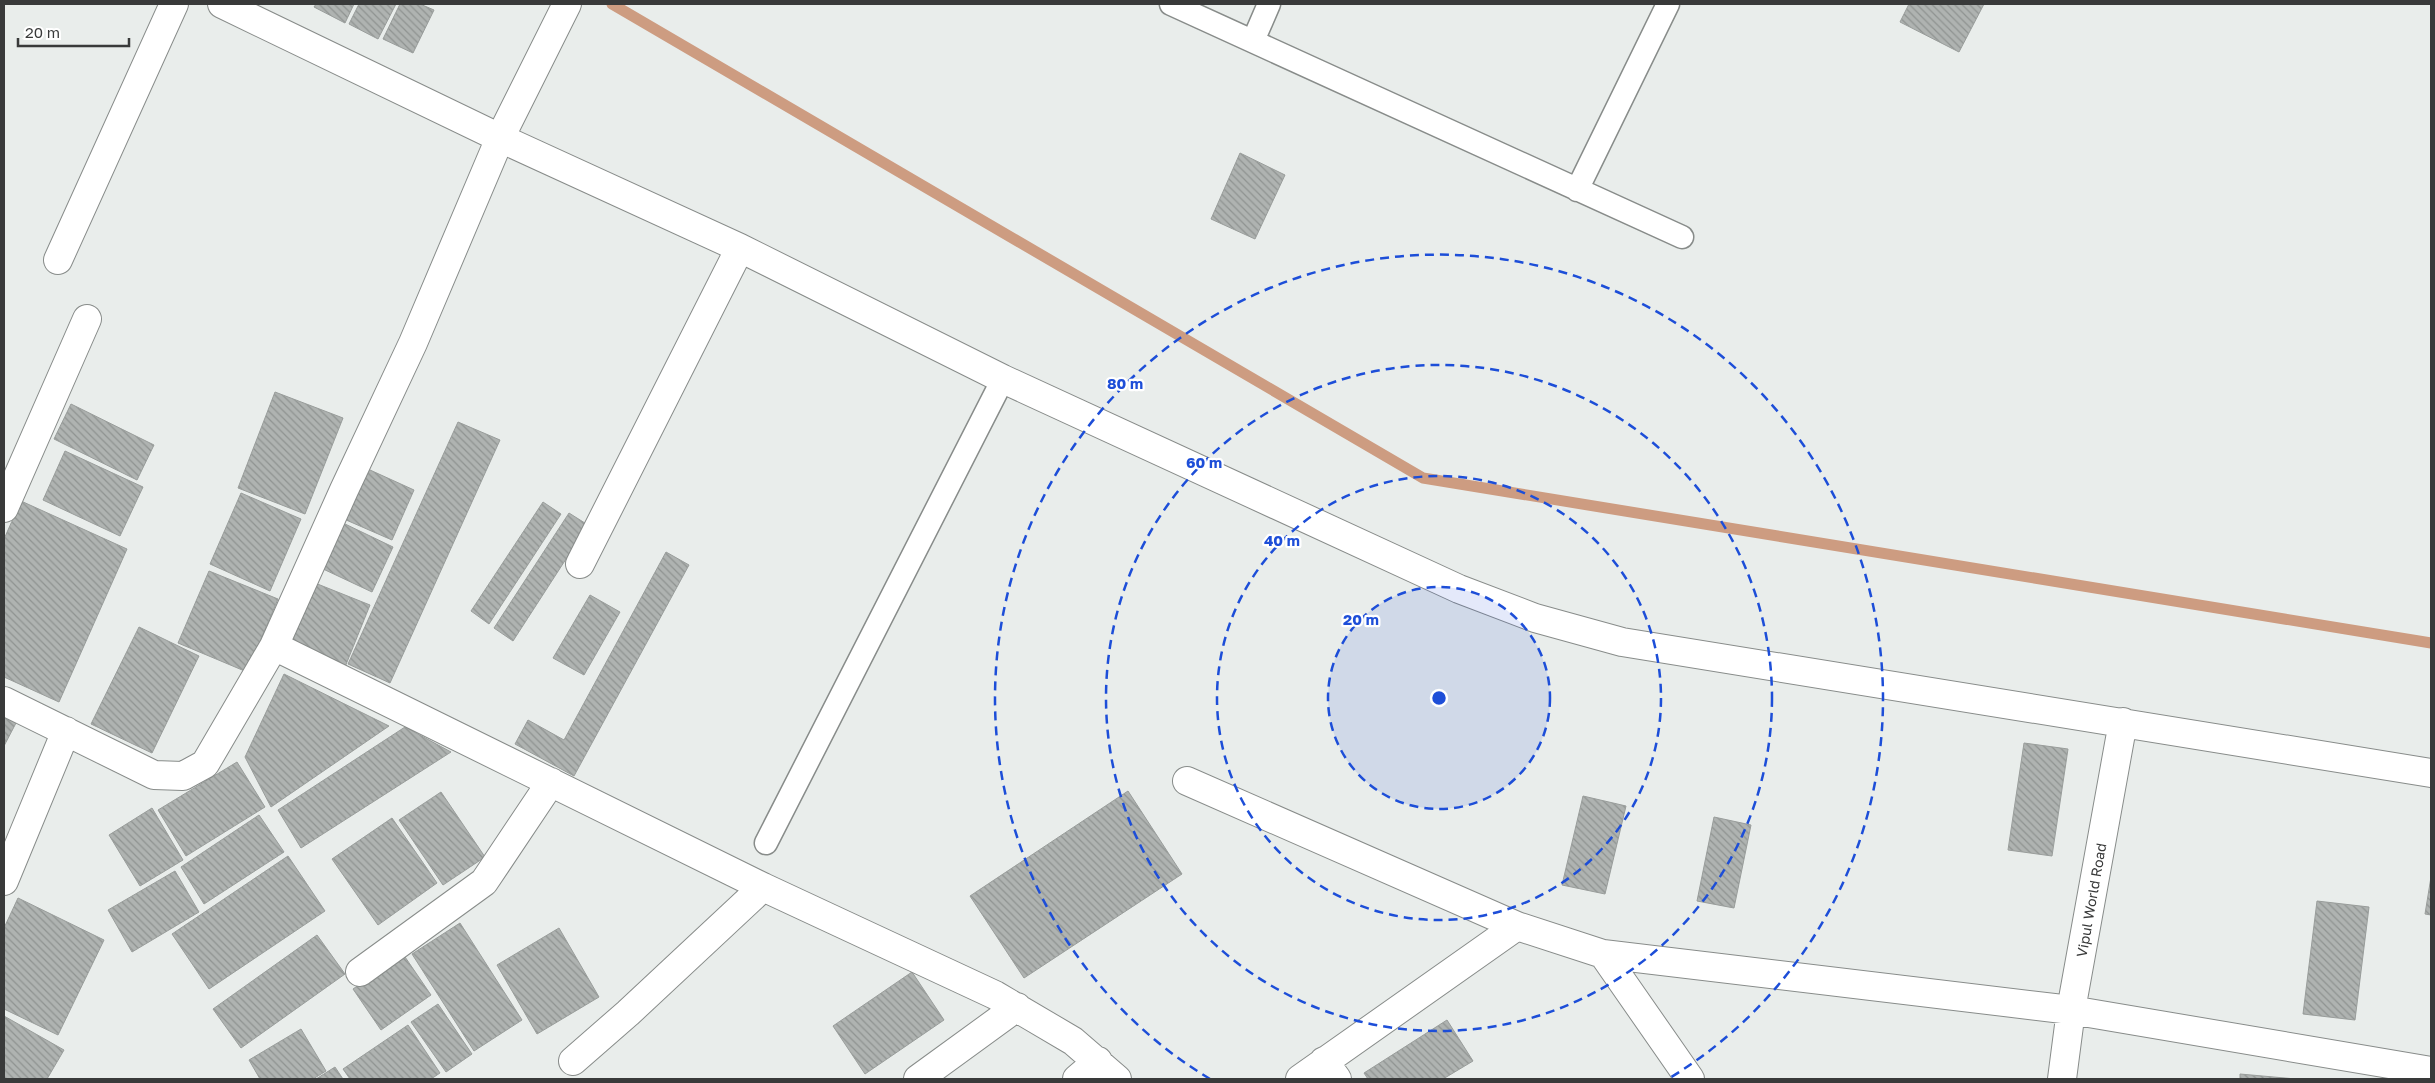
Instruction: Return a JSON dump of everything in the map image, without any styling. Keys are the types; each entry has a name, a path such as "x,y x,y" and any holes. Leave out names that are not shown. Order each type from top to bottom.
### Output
{"street":[{"path":"58,260 174,4"},
{"path":"222,4 500,138 740,248 1003,379 1459,589 1535,618 1622,642 2431,773"},
{"path":"4,701 154,775 183,776 205,764 274,646 413,343 500,138 567,4"},
{"path":"580,564 740,248"},
{"path":"4,508 87,320"},
{"path":"274,646 763,887 1017,1007 1073,1041 1118,1079"},
{"name":"Vipul World Road","path":"2062,1079 2071,1010 2123,722"},
{"path":"4,881 66,731"},
{"path":"1187,781 1516,926 1603,954 2071,1010 2383,1071 2431,1071"},
{"path":"360,972 484,882 551,782"},
{"path":"573,1061 763,887"},
{"path":"1300,1079 1331,1070 1516,926"},
{"path":"1603,954 1690,1079"},
{"path":"918,1079 1017,1007"},
{"path":"1077,1079 1098,1061"}],"lane":[{"path":"1171,4 1682,237"},
{"path":"1252,42 1269,4"},
{"path":"1578,190 1668,4"},
{"path":"766,843 1003,379"}],"building":[{"path":"316,4 354,4 345,23 314,7"},
{"path":"359,4 396,4 378,39 349,24"},
{"path":"400,4 420,4 434,10 413,53 383,39"},
{"path":"1909,4 1984,4 1959,52 1900,22"},
{"path":"1240,153 1285,175 1255,239 1211,219"},
{"path":"275,392 343,418 305,514 238,488"},
{"path":"71,404 154,445 137,480 54,439"},
{"path":"458,422 500,440 390,683 348,664"},
{"path":"65,451 143,487 120,536 43,500"},
{"path":"359,465 414,490 392,540 337,516"},
{"path":"241,493 301,519 270,591 210,564"},
{"path":"21,501 127,549 59,702 4,677 4,539"},
{"path":"543,502 561,514 489,624 471,611"},
{"path":"569,513 588,525 513,641 494,628"},
{"path":"343,523 393,547 372,592 321,568"},
{"path":"666,552 689,565 574,776 515,744 528,720 564,740"},
{"path":"209,571 278,599 247,672 178,643"},
{"path":"315,583 370,605 345,667 290,645"},
{"path":"590,595 620,612 584,675 553,658"},
{"path":"139,627 199,656 152,753 91,724"},
{"path":"284,674 389,726 271,807 245,757"},
{"path":"4,717 16,723 4,746"},
{"path":"405,727 451,752 301,848 278,810"},
{"path":"2024,743 2068,749 2052,856 2008,850"},
{"path":"237,762 265,807 186,856 158,810"},
{"path":"1128,791 1182,874 1024,978 970,896"},
{"path":"441,792 485,857 443,885 399,820"},
{"path":"1583,796 1626,806 1605,894 1562,885"},
{"path":"152,808 183,860 140,886 109,835"},
{"path":"259,815 284,852 204,904 181,867"},
{"path":"1714,817 1751,825 1734,908 1697,901"},
{"path":"392,818 437,883 378,925 332,859"},
{"path":"288,856 325,911 209,989 172,934"},
{"path":"175,871 199,912 132,952 108,910"},
{"path":"2431,877 2431,915 2425,914"},
{"path":"18,898 104,940 58,1035 4,1009 4,928"},
{"path":"2317,901 2369,907 2355,1020 2303,1014"},
{"path":"460,923 522,1020 474,1051 412,954"},
{"path":"559,928 599,997 537,1034 497,965"},
{"path":"317,935 345,974 241,1048 213,1009"},
{"path":"403,954 431,995 381,1030 353,989"},
{"path":"912,972 944,1020 865,1074 833,1026"},
{"path":"438,1004 472,1054 446,1072 411,1022"},
{"path":"4,1016 64,1050 47,1079 4,1079"},
{"path":"1447,1020 1473,1061 1443,1079 1368,1079 1364,1073"},
{"path":"408,1025 440,1073 431,1079 350,1079 343,1069"},
{"path":"301,1029 326,1071 313,1079 260,1079 249,1060"},
{"path":"335,1067 343,1079 316,1079"},
{"path":"2240,1074 2296,1079 2240,1079"}],"waterway":[{"path":"612,4 1423,478 2431,643"}]}
